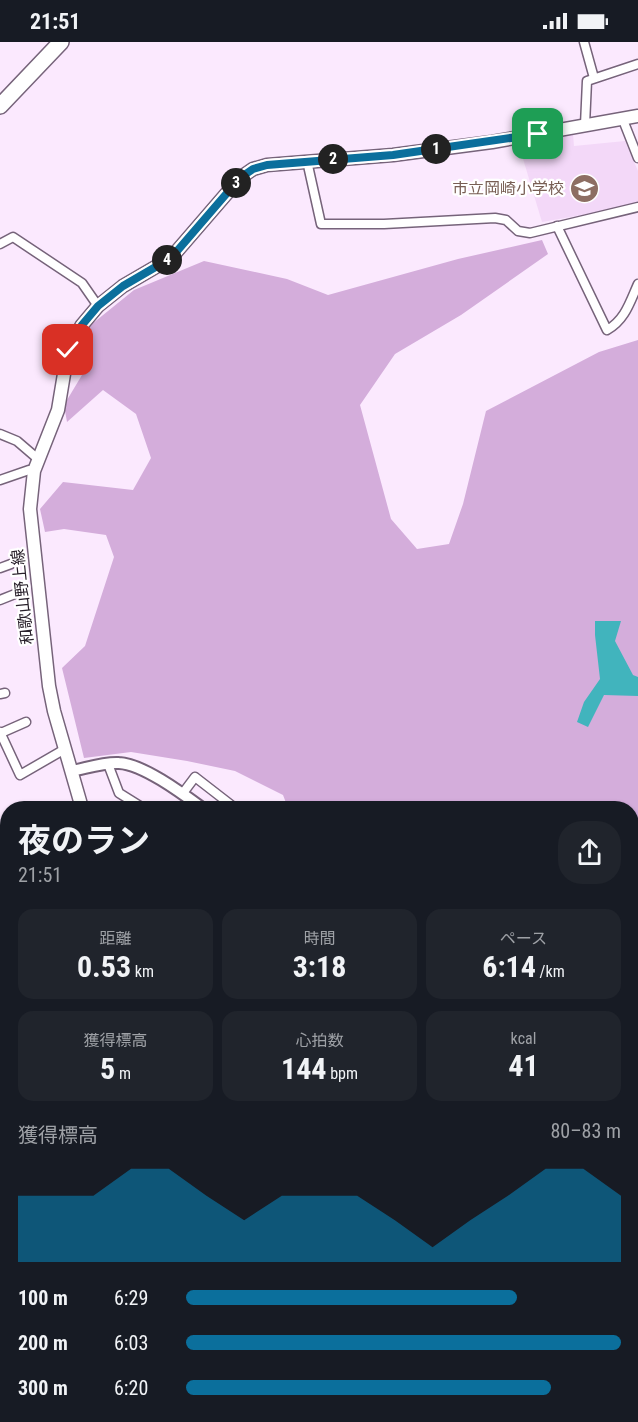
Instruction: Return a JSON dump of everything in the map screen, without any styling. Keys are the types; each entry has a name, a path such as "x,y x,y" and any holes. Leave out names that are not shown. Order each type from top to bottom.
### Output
{"highway":[{"path":"0,90 46,42"},
{"path":"0,106 61,42"}],"main road":[{"name":"和歌山野上線","path":"80,801 49,686 30,523 31,495 36,465 58,410 68,350 82,325 98,306 123,286 171,258 240,178 253,169 267,165 393,155 492,142 638,116"}],"street":[{"path":"584,42 594,78"},
{"path":"585,125 587,81 638,64"},
{"path":"623,120 638,158"},
{"path":"307,161 321,224 384,224 495,218 506,220 518,231 530,232 638,207"},
{"path":"557,226 607,330 624,316 638,284"},
{"path":"0,244 13,237 82,283 98,306"},
{"path":"0,434 17,441 36,465 29,470 0,480"},
{"path":"0,568 11,564"},
{"path":"0,600 15,594"},
{"path":"26,722 0,733 20,775 65,749"},
{"path":"72,771 119,763 136,768 183,793 193,801"},
{"path":"108,764 119,793 132,801"},
{"path":"183,793 195,777 226,801"}],"shaded area":[{"name":"市立岡崎小学校","path":"573,133 574,146 625,141 638,171 638,205 542,222 518,142"},
{"path":"542,240 548,254 461,315 395,354 360,405 391,519 417,549 449,544 463,504 486,411 599,352 638,340 638,801 285,801 283,795 235,771 131,752 84,758 62,668 85,646 114,557 106,535 64,529 45,532 40,509 63,482 133,490 151,458 136,414 103,390 67,422 64,405 88,365 87,328 134,290 204,261 287,279 328,295 458,259"}],"water":[{"path":"595,621 621,621 615,641 633,675 638,677 638,696 604,695 588,727 577,722 584,702 600,679"}],"place":[{"name":"市立岡崎小学校","path":"585,188"}],"route":[{"path":"68,350 74,336 98,306 123,286 171,258 240,178 253,169 267,165 393,155 538,134"}]}
